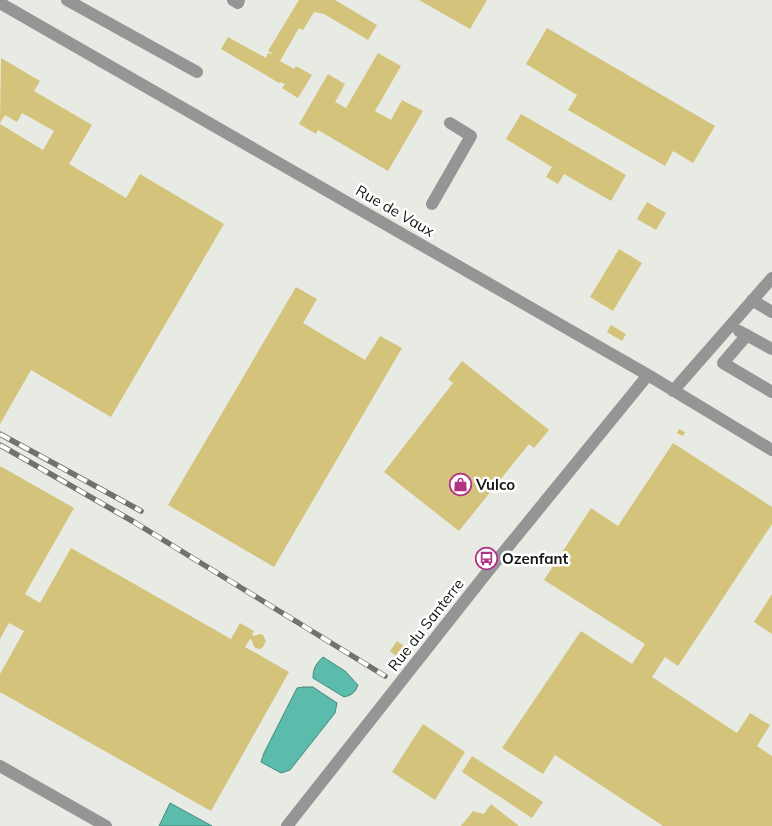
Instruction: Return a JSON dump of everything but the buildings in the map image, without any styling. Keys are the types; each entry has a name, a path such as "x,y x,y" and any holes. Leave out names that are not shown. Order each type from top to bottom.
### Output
{"street":[{"path":"68,0 198,72"},
{"path":"233,0 238,3 239,0"},
{"name":"Rue de Vaux","path":"0,3 648,375 772,450"},
{"path":"432,204 471,136 450,123"},
{"path":"673,391 771,280"},
{"path":"752,300 772,312"},
{"path":"730,325 772,349"},
{"path":"747,335 722,364 772,392"},
{"name":"Rue du Santerre","path":"287,826 495,563 648,375"},
{"path":"0,766 106,826"}],"water":[{"path":"323,657 345,671 358,685 353,693 344,697 313,678 315,666"},
{"path":"313,687 337,703 335,713 290,770 281,773 261,762 297,688"},
{"path":"170,803 212,826 159,826"}],"railway":[{"path":"0,434 141,511"},
{"path":"0,445 134,522 385,676"}],"place":[{"name":"Vulco","path":"460,485"},
{"name":"Ozenfant","path":"486,559"}]}
